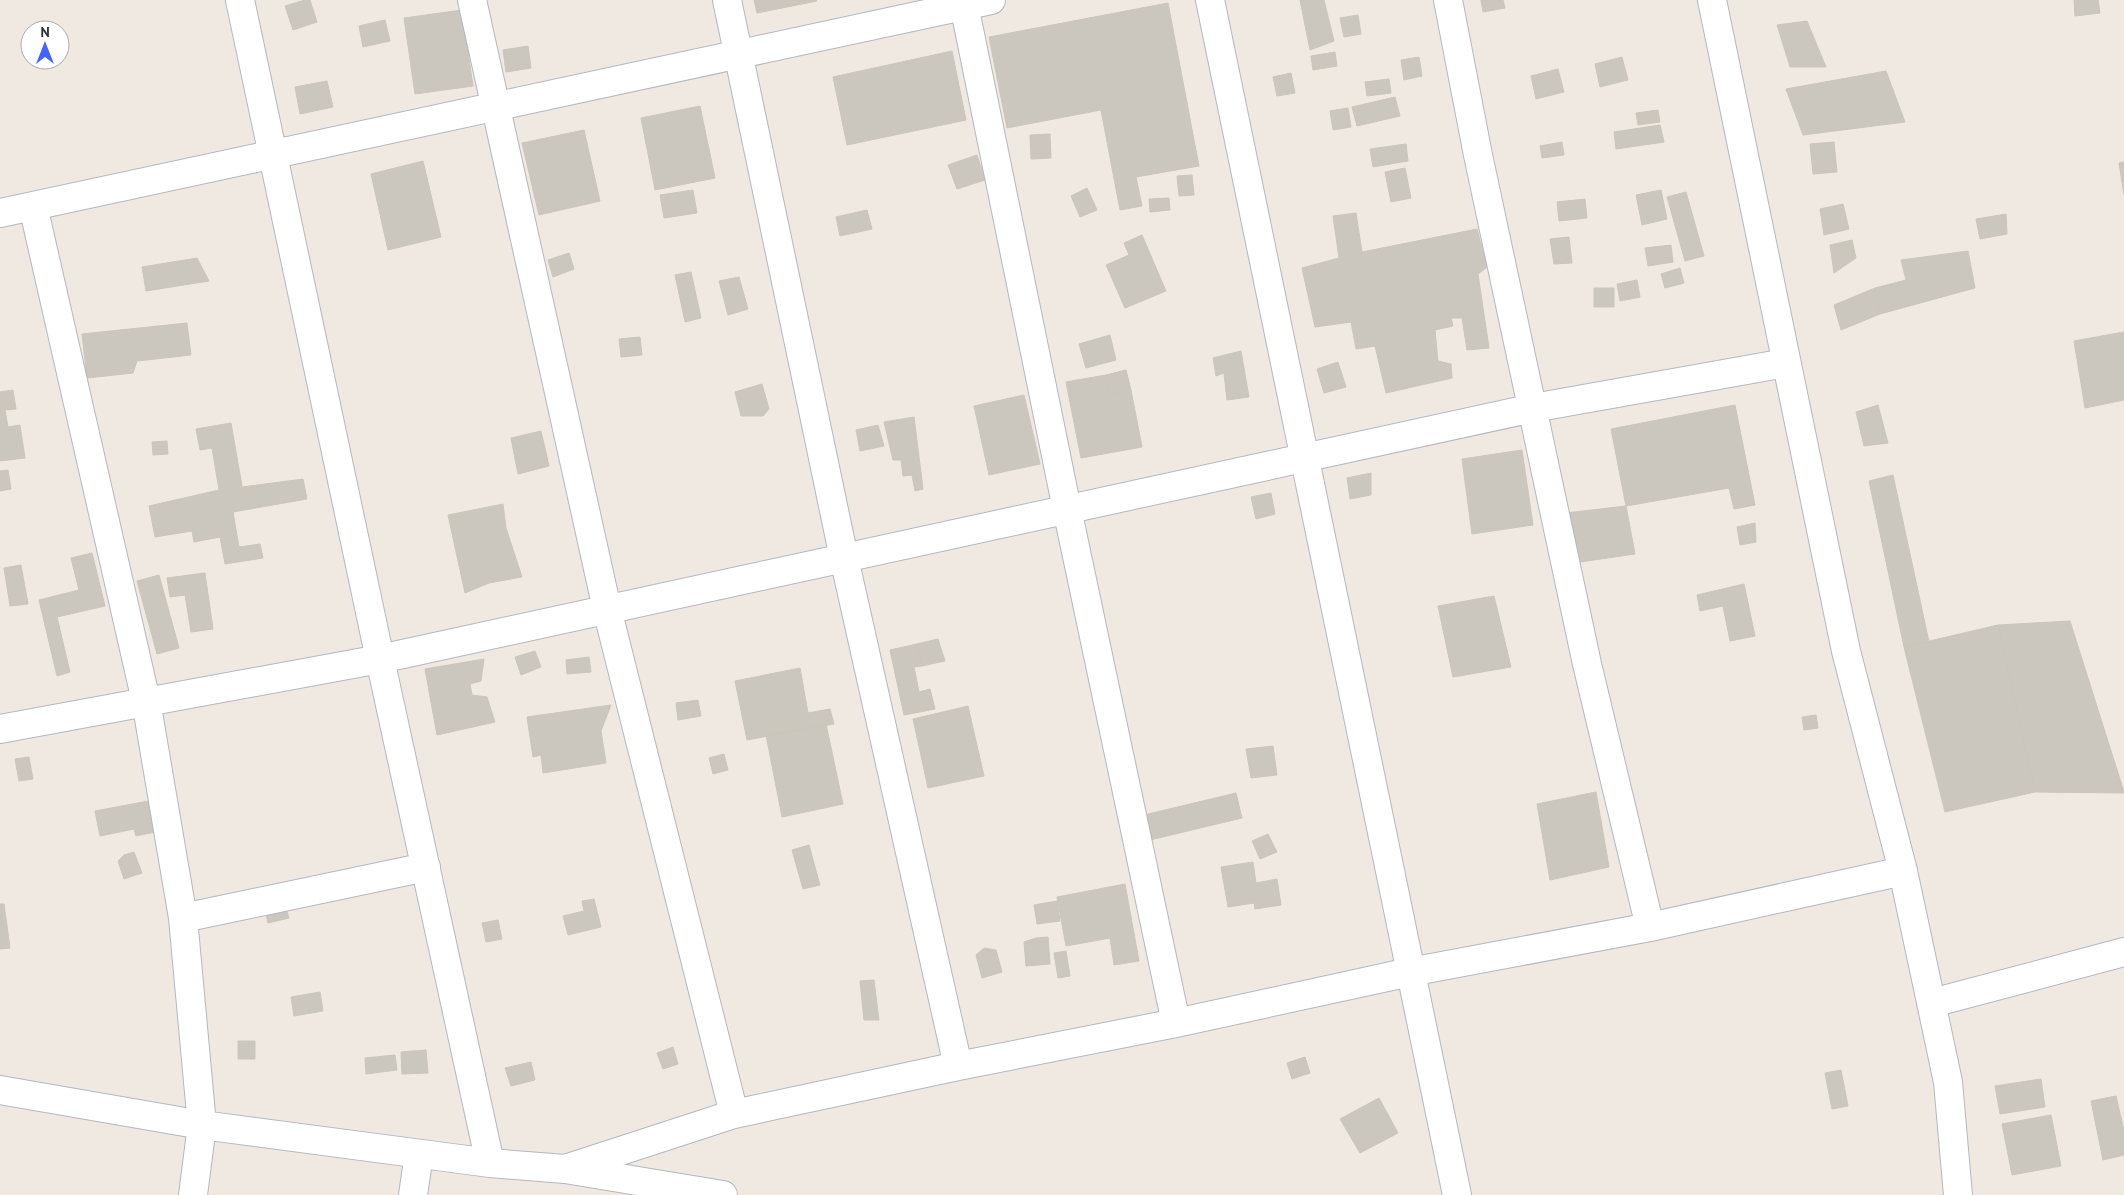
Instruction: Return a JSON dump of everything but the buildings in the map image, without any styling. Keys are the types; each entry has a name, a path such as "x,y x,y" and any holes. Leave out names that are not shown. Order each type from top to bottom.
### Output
{"street":[{"path":"240,0 380,659 490,1163"},
{"path":"472,0 494,108 607,609 734,1114"},
{"path":"727,0 844,558 958,1066"},
{"path":"0,213 739,55 963,3 991,0"},
{"path":"1210,0 1457,1195"},
{"path":"1448,0 1478,155 1587,664 1650,927"},
{"path":"1712,0 1846,651 1903,870 1932,1003 1948,1082 1958,1195"},
{"path":"963,3 1067,509 1176,1023"},
{"path":"33,206 146,701 183,918 202,1125 193,1195"},
{"path":"0,729 380,659 1533,408 1786,363"},
{"path":"183,918 426,867"},
{"path":"565,1169 734,1114 958,1066 1176,1023 1410,972 1650,927 1903,870"},
{"path":"1932,1003 2124,952"},
{"path":"0,1090 202,1125 490,1163 565,1169 723,1195"},
{"path":"413,1195 419,1154"}]}
